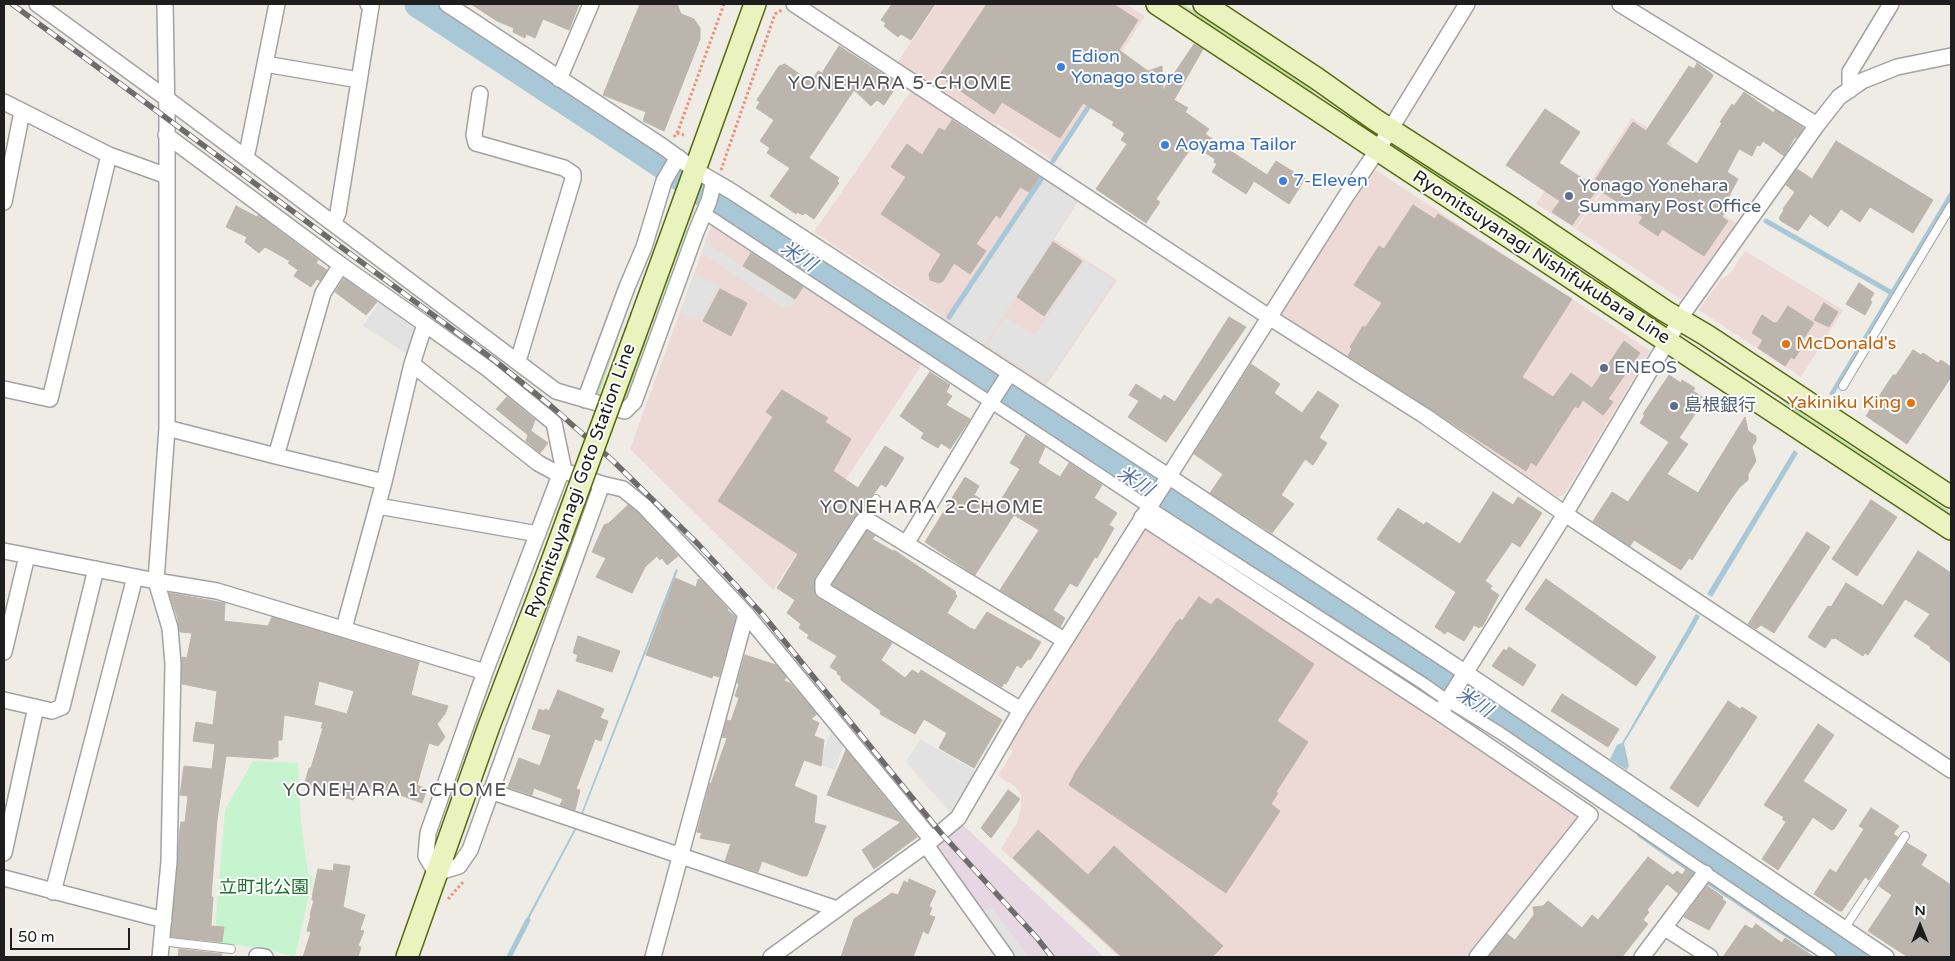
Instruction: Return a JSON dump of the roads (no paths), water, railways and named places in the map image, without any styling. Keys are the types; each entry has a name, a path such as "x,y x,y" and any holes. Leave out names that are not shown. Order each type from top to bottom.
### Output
{"main road":[{"name":"Ryomitsuyanagi Goto Station Line","path":"407,957 489,726 548,572 755,4"},
{"name":"Ryomitsuyanagi Nishifukubara Line","path":"1157,4 1951,529"},
{"name":"Ryomitsuyanagi Nishifukubara Line","path":"1204,4 1390,130 1512,208 1951,497"}],"street":[{"path":"37,4 166,98 556,390 625,411 634,402 717,176"},
{"path":"160,957 169,862 173,652 170,628 156,581 167,428 165,4"},
{"path":"244,157 248,149 277,4"},
{"path":"333,223 338,213 371,6 368,4"},
{"path":"448,4 678,157 695,171 717,176 739,196 1008,377 1464,675 1886,957"},
{"path":"559,79 591,4"},
{"path":"771,957 929,842 958,818 1064,640 1346,196 1378,151 1467,4"},
{"path":"1850,90 1850,72 1891,4"},
{"path":"1627,6 1817,126"},
{"path":"789,7 1425,416 1565,514 1951,770"},
{"path":"1444,707 1565,514 1666,341 1839,97 1862,81 1896,67 1951,56"},
{"path":"265,64 359,80"},
{"path":"480,94 474,135 476,143 564,168 573,174 518,361"},
{"path":"4,102 109,155 167,176"},
{"path":"4,202 22,112"},
{"path":"166,135 340,265 488,369 554,423 562,473 485,672 428,833 426,856 436,873 459,866 470,850 490,790 602,484"},
{"path":"4,389 50,399 109,155"},
{"path":"585,400 626,287 644,247 664,181 678,157"},
{"path":"712,218 992,401 1147,509 1444,707 1590,815 1477,957"},
{"path":"276,456 323,293 340,265"},
{"path":"344,628 378,506 412,364 424,324"},
{"path":"412,364 538,463 562,473 623,489 644,506 746,614 929,842 1006,957"},
{"path":"906,544 1008,377"},
{"path":"167,428 384,482"},
{"path":"378,506 538,534"},
{"path":"1021,710 823,590 823,582 864,520 1064,640"},
{"path":"4,550 135,577 218,591 485,672"},
{"path":"4,652 26,556"},
{"path":"4,700 52,711 60,709 64,704 96,569"},
{"path":"53,892 135,577"},
{"path":"653,957 746,614"},
{"path":"4,853 36,707"},
{"path":"1444,707 1500,733 1830,957"},
{"path":"490,790 578,822 837,909"},
{"path":"1642,957 1706,873"},
{"path":"4,878 164,920"},
{"path":"1665,928 1710,957"},
{"path":"257,957 265,957"}],"lane":[{"path":"1842,386 1950,212"},
{"path":"864,520 876,498"},
{"path":"1844,929 1905,836"},
{"path":"162,941 231,949"}],"water":[{"path":"1951,190 1951,200 1833,396 1829,394"},
{"path":"1794,450 1798,453 1712,597 1707,594"},
{"path":"676,569 678,570 578,826 527,926 525,926 528,916 577,824"},
{"path":"1696,614 1700,616 1692,631 1624,743 1629,766 1627,770 1610,759 1617,745 1622,743"}],"waterway":[{"name":"米川","path":"419,4 635,146 1068,438 1601,787 1853,957"},
{"path":"1053,161 1091,103"},
{"path":"949,317 1042,178"},
{"path":"1766,221 1892,293"},
{"path":"1640,835 1697,875"},
{"path":"1706,881 1808,949"},
{"path":"509,957 528,920"}],"railway":[{"path":"12,4 494,360 551,406 612,460 698,544 763,615 941,833 1052,957"}],"place":[{"name":"Edion Yonago store","path":"1061,67"},
{"name":"Aoyama Tailor","path":"1165,145"},
{"name":"7-Eleven","path":"1283,181"},
{"name":"Yonago Yonehara Summary Post Office","path":"1569,196"},
{"name":"McDonald's","path":"1786,344"},
{"name":"ENEOS","path":"1604,368"},
{"name":"Yakiniku King","path":"1911,403"},
{"name":"島根銀行","path":"1674,406"}],"district":[{"name":"YONEHARA 5-CHOME","path":"900,84"},
{"name":"YONEHARA 2-CHOME","path":"932,508"},
{"name":"YONEHARA 1-CHOME","path":"395,791"}],"park label":[{"name":"立町北公園","path":"264,888"}]}
